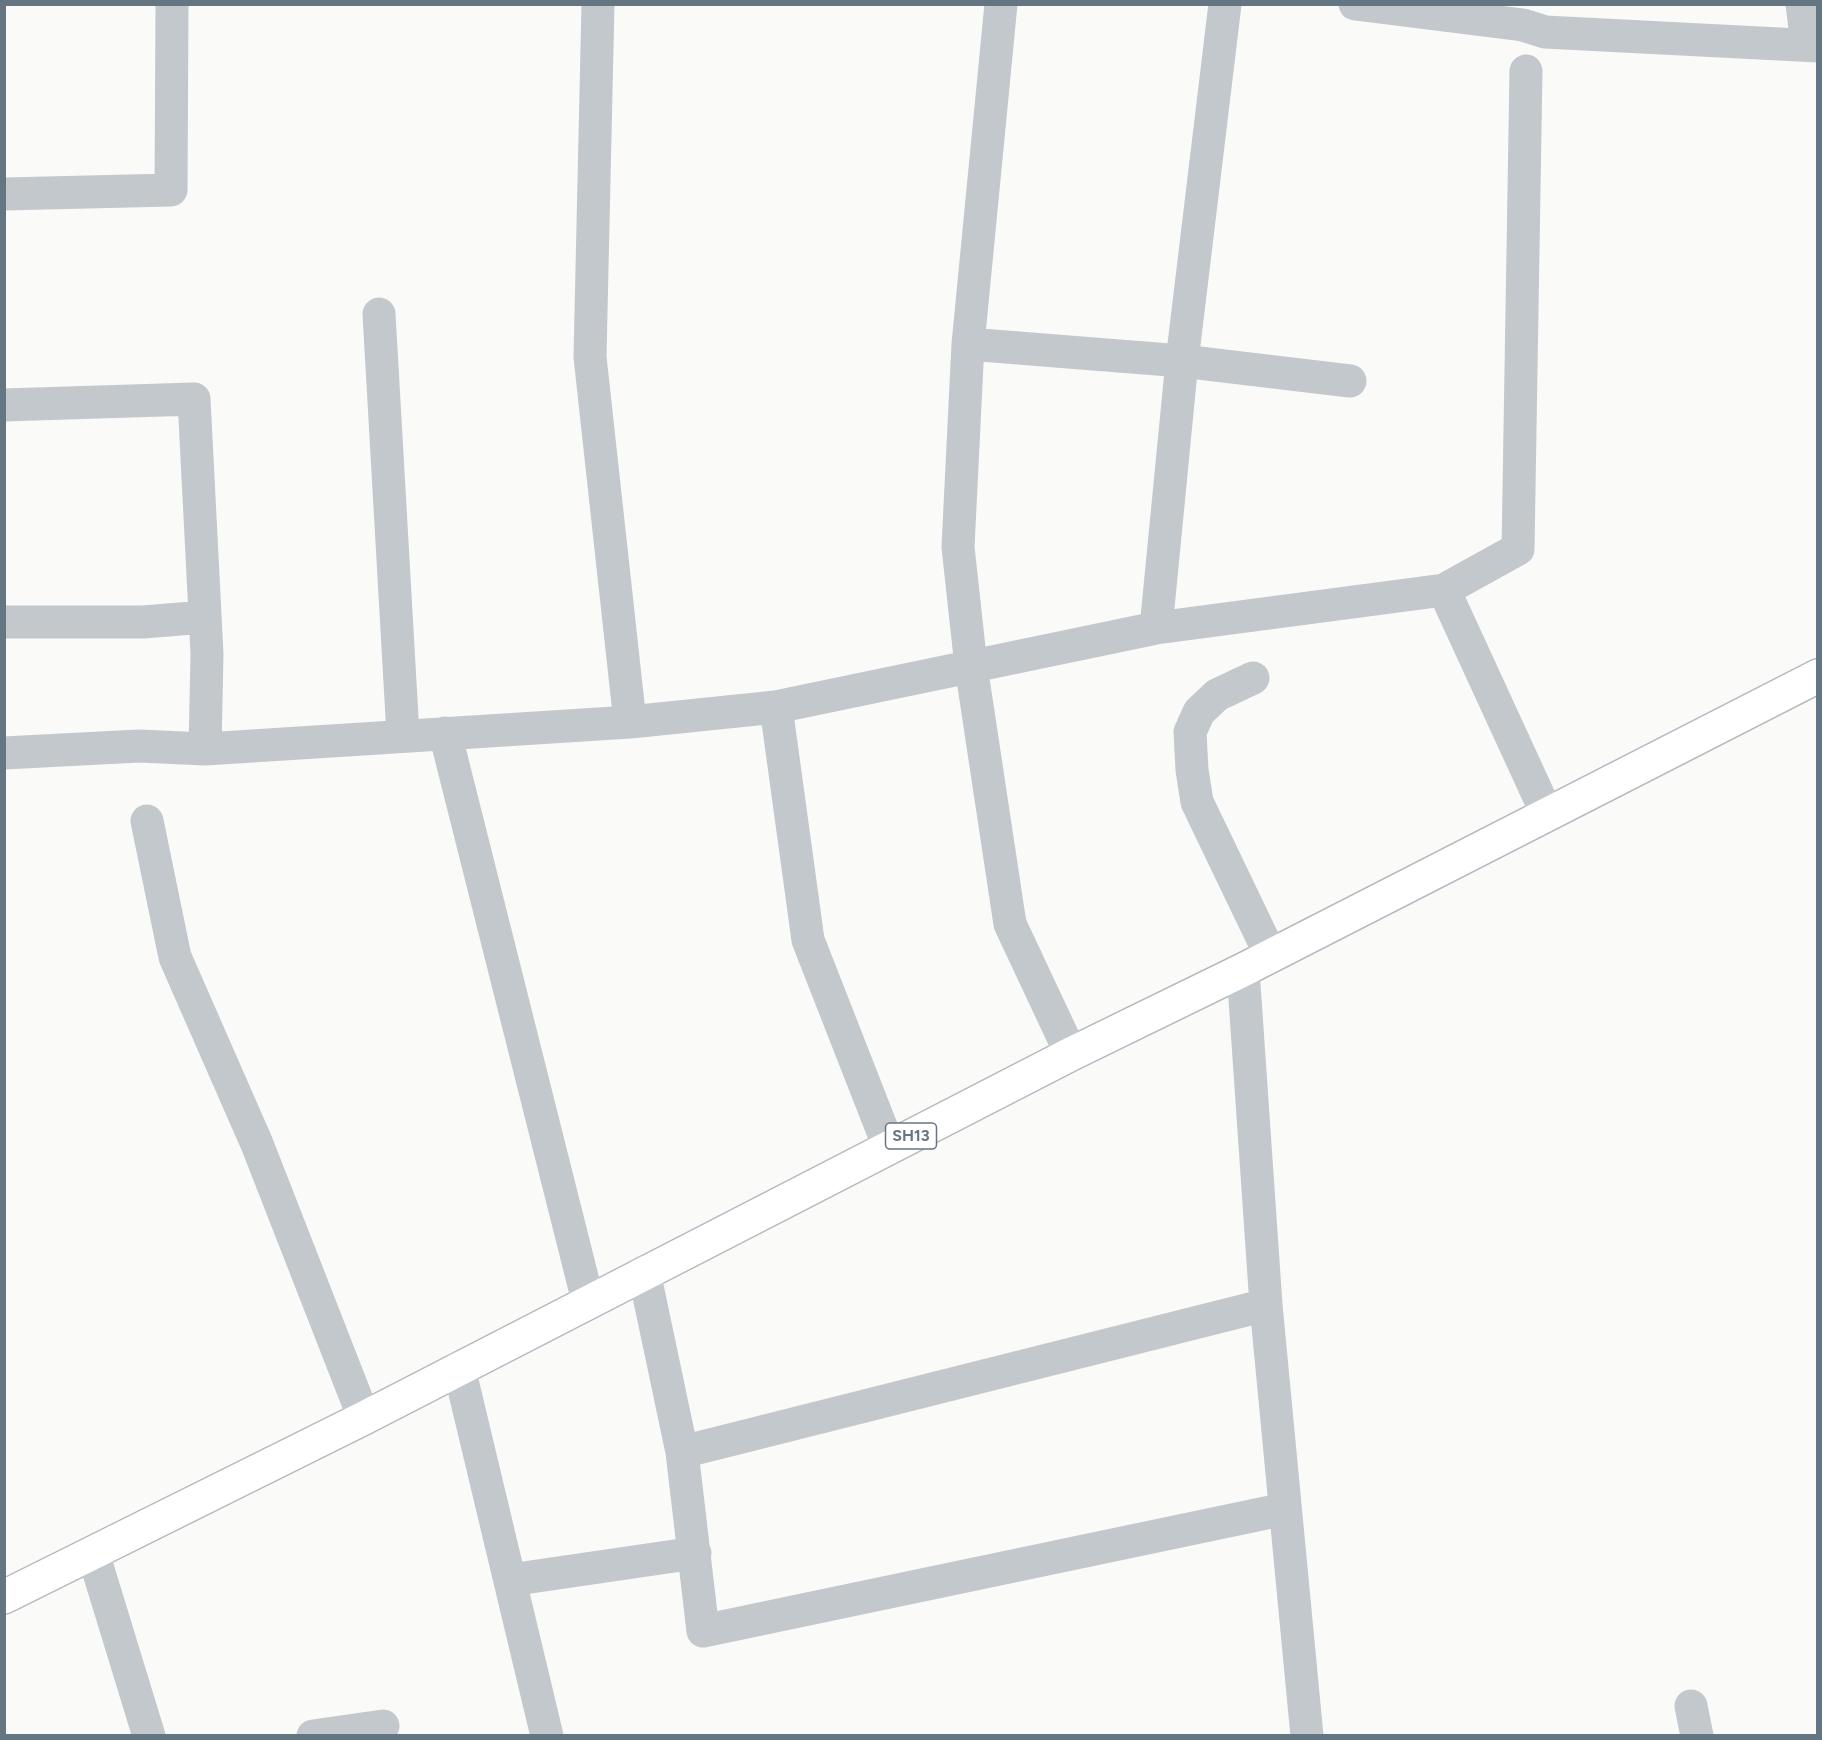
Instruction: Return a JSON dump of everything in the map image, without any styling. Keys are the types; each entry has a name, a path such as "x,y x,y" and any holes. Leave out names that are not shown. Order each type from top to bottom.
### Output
{"main road":[{"name":"SH13","path":"4,1597 364,1418 1071,1054 1257,963 1818,676"}],"street":[{"path":"4,194 171,190 172,4"},
{"path":"598,4 590,357 630,722"},
{"path":"1001,4 968,344 958,547 971,666 1010,924 1071,1054"},
{"path":"1156,628 1182,361 1226,4"},
{"path":"1354,4 1523,25 1545,32 1699,42 1812,45 1802,4"},
{"path":"4,753 139,746 205,749 630,722 776,707 1156,628 1444,590 1518,549 1526,70"},
{"path":"379,314 403,735"},
{"path":"968,344 1182,361 1350,381"},
{"path":"4,405 194,399 205,617 205,749"},
{"path":"1444,590 1547,814"},
{"path":"4,622 143,622 205,617"},
{"path":"1253,678 1217,695 1199,712 1190,732 1197,802 1257,963 1266,1305 1307,1736"},
{"path":"776,707 808,940 889,1147"},
{"path":"445,733 588,1301"},
{"path":"147,820 175,957 257,1144 364,1418"},
{"path":"644,1272 682,1452 703,1631 1285,1509"},
{"path":"682,1452 1266,1305"},
{"path":"459,1368 547,1736"},
{"path":"93,1552 149,1736"},
{"path":"510,1580 695,1553"},
{"path":"313,1736 383,1726"}]}
